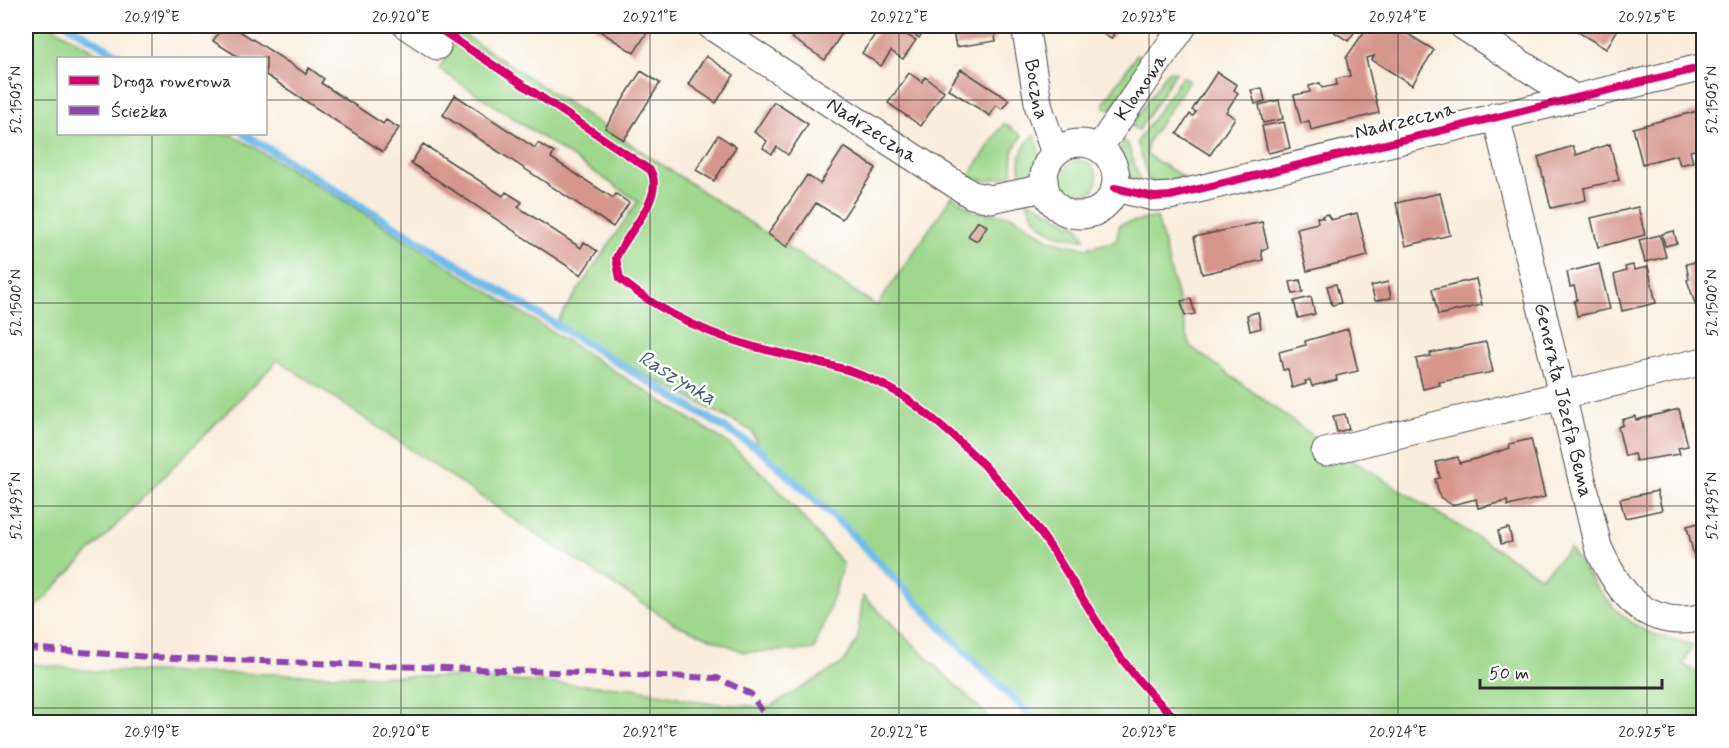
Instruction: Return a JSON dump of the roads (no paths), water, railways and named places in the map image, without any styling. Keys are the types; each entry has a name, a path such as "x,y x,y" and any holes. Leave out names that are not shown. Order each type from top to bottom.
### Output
{"street":[{"path":"407,26 437,46"},
{"name":"Nadrzeczna","path":"711,26 972,195 991,199 1045,188"},
{"name":"Boczna","path":"1025,26 1039,108 1055,153"},
{"name":"Klonowa","path":"1099,148 1182,26"},
{"path":"1463,26 1574,98"},
{"name":"Nadrzeczna","path":"1115,188 1154,197 1170,196 1704,67"},
{"name":"Generała Józefa Bema","path":"1496,116 1598,547 1611,576 1636,606 1650,614 1681,620 1704,616"},
{"path":"1076,143 1099,148 1114,166 1115,188 1101,208 1079,216 1057,208 1045,188 1045,169 1055,153 1076,143"},
{"path":"1325,452 1704,361"}],"waterway":[{"name":"Raszynka","path":"70,26 121,57"},
{"name":"Raszynka","path":"246,135 759,449 846,528 973,660 1038,722"}]}
